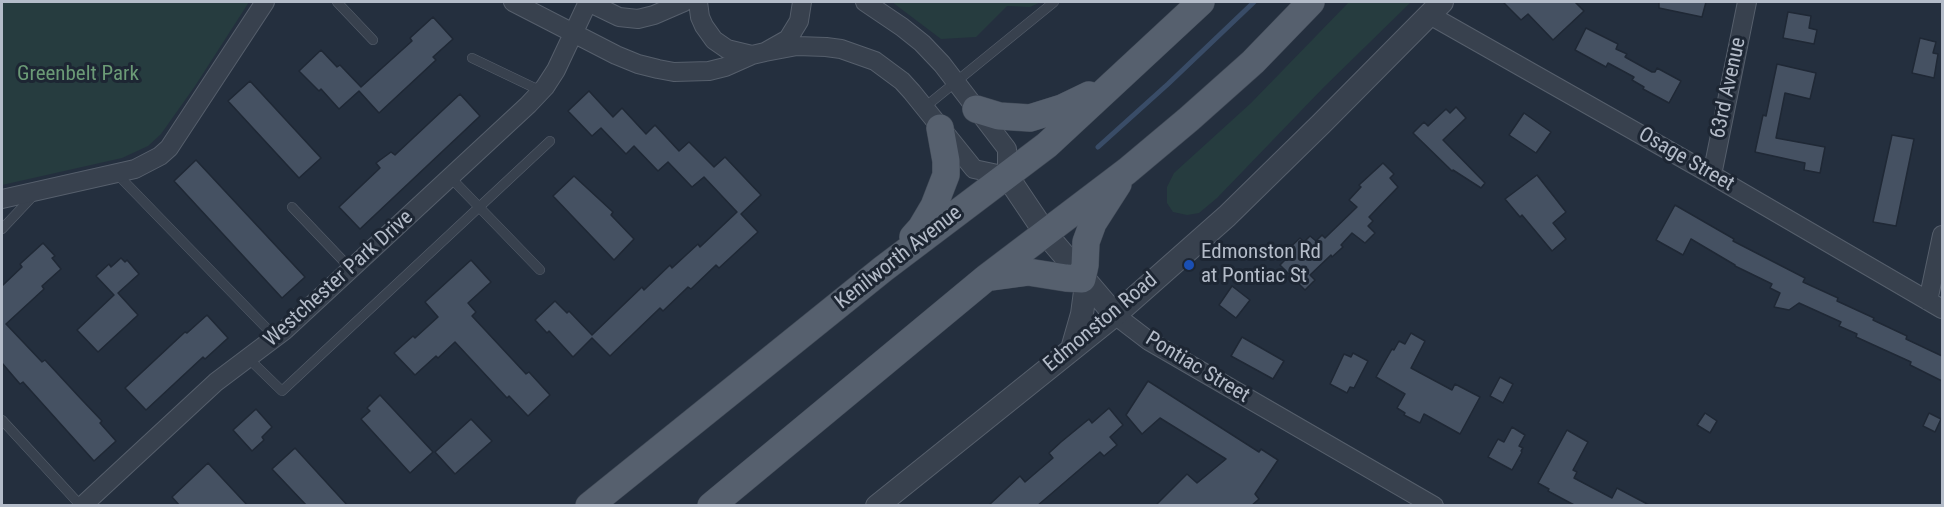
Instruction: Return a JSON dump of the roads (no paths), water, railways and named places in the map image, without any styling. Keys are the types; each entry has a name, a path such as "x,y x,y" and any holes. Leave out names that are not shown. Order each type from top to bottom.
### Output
{"main road":[{"name":"Kenilworth Avenue","path":"589,506 883,269 1047,145 1201,2"},
{"path":"711,506 986,278 1127,171 1253,62 1311,2"},
{"path":"976,109 999,116 1039,117 1081,100 1119,77"},
{"path":"883,269 921,228 946,175 946,162 932,117"},
{"path":"986,278 1028,272 1084,281 1086,242 1093,223 1127,171"}],"street":[{"path":"2,199 135,169 160,156 169,148 265,2"},
{"path":"513,2 638,64 674,72 709,71 725,67 782,44 800,21 802,2"},
{"name":"Westchester Park Drive","path":"81,506 216,382 276,338 541,91 556,70 588,2 620,17 638,19 684,2"},
{"path":"699,2 700,17 704,26 714,40 727,49 759,53 797,46 826,47 857,54 888,69 902,81 974,170 1007,176 1007,149 956,82 922,43 865,2"},
{"name":"63rd Avenue","path":"1712,175 1747,2"},
{"name":"Osage Street","path":"1435,8 1712,175 1935,305"},
{"name":"Edmonston Road","path":"877,506 1114,315 1227,216 1435,8"},
{"name":"Pontiac Street","path":"1007,176 1046,234 1114,315 1149,341 1434,506"},
{"path":"1935,305 1942,235"},
{"path":"1072,349 1082,314 1084,281"}],"lane":[{"path":"337,2 373,40"},
{"path":"932,117 956,82 1054,2"},
{"path":"472,58 541,91"},
{"path":"249,359 282,391 550,141"},
{"path":"115,172 276,338"},
{"path":"450,177 540,270"},
{"path":"2,229 40,189"},
{"path":"292,207 351,269"},
{"path":"2,420 81,506"}],"waterway":[{"path":"1098,147 1254,2"}],"place":[{"name":"Edmonston Rd at Pontiac St","path":"1189,265"}],"park label":[{"name":"Greenbelt Park","path":"78,75"}]}
